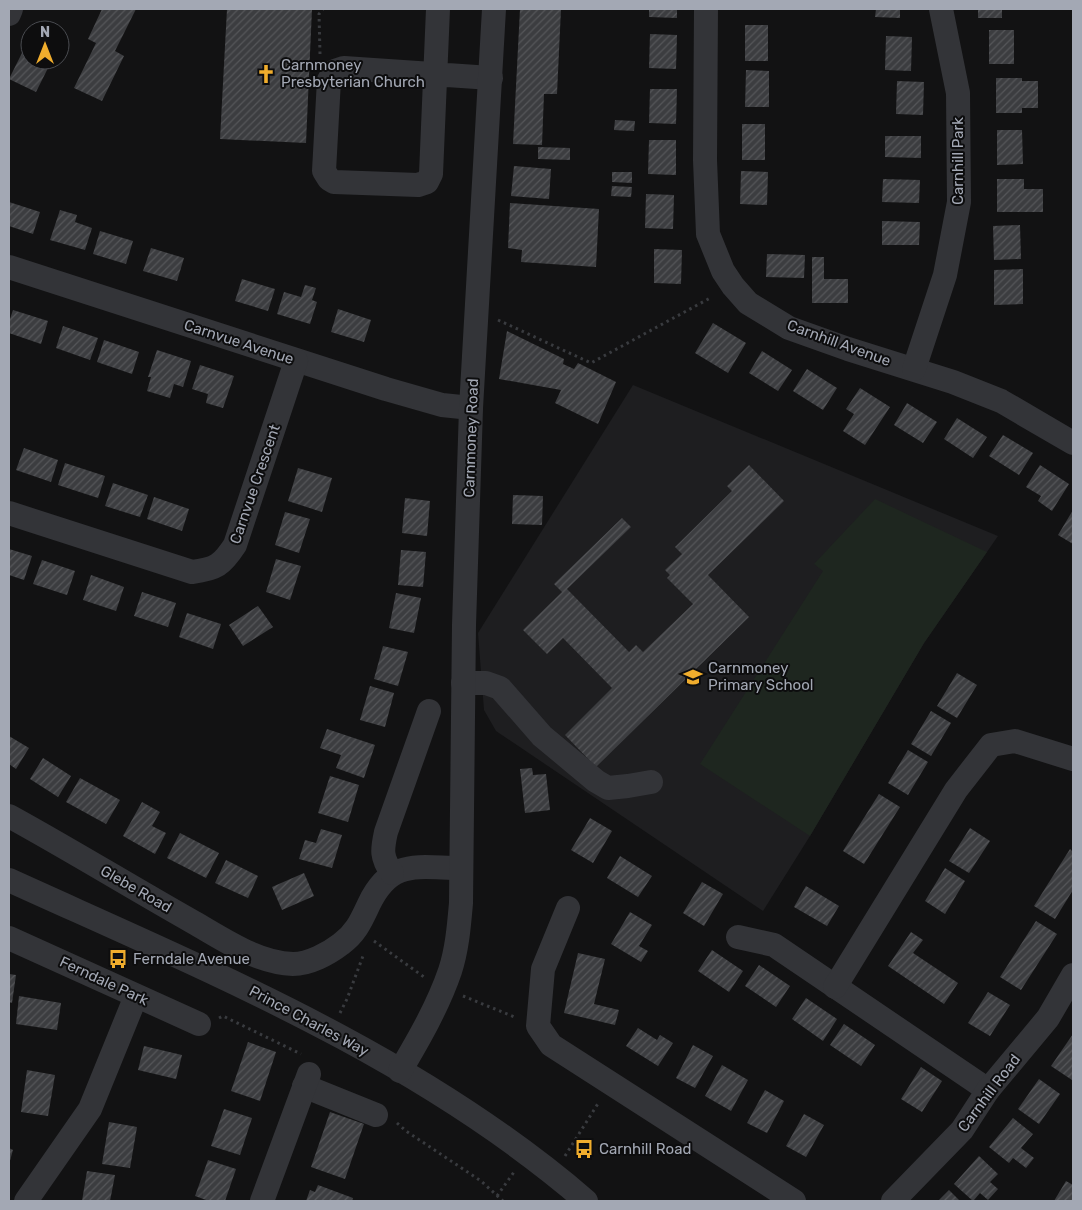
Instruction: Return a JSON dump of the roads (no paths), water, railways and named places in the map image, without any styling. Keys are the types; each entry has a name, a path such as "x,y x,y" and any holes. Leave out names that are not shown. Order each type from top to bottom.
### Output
{"street":[{"path":"9,14 11,9"},
{"path":"438,9 435,73 431,174 428,182 418,185 334,182 328,180 324,171 328,80 334,71 344,68 435,73 491,78"},
{"name":"Carnmoney Road","path":"400,1071 436,1006 450,970 458,936 461,903 463,683 472,408 494,9"},
{"name":"Carnhill Avenue","path":"706,9 705,160 708,234 723,271 732,286 748,303 789,328 848,350 953,382 1001,402 1073,443"},
{"name":"Carnhill Park","path":"914,369 945,275 960,202 958,93 941,9"},
{"name":"Carnvue Avenue","path":"9,267 442,405 472,408"},
{"name":"Carnvue Crescent","path":"9,513 192,572 210,570 225,561 235,545 296,360"},
{"path":"463,683 486,683 500,688 542,736 596,781 608,788 650,782"},
{"path":"429,711 386,832 382,849 385,863 392,873 414,868 461,868"},
{"path":"835,987 956,790 991,746 1015,742 1073,759"},
{"name":"Glebe Road","path":"9,816 133,889 264,959 294,964 320,958 341,944 358,928 379,885 392,873"},
{"name":"Prince Charles Way","path":"9,880 262,996 330,1031 463,1110 527,1154 586,1201"},
{"path":"568,908 543,969 538,1026 551,1045 794,1201"},
{"path":"738,937 774,945 988,1090"},
{"name":"Ferndale Park","path":"9,938 199,1024"},
{"name":"Carnhill Road","path":"893,1201 962,1130 988,1090 1048,1018 1073,975"},
{"path":"26,1201 90,1110 136,996"},
{"path":"262,1201 306,1080 376,1115"}],"place":[{"name":"Carnmoney Presbyterian Church","path":"266,74"},
{"name":"Carnmoney Primary School","path":"693,677"},
{"name":"Ferndale Avenue","path":"118,959"},
{"name":"Carnhill Road","path":"584,1149"}]}
